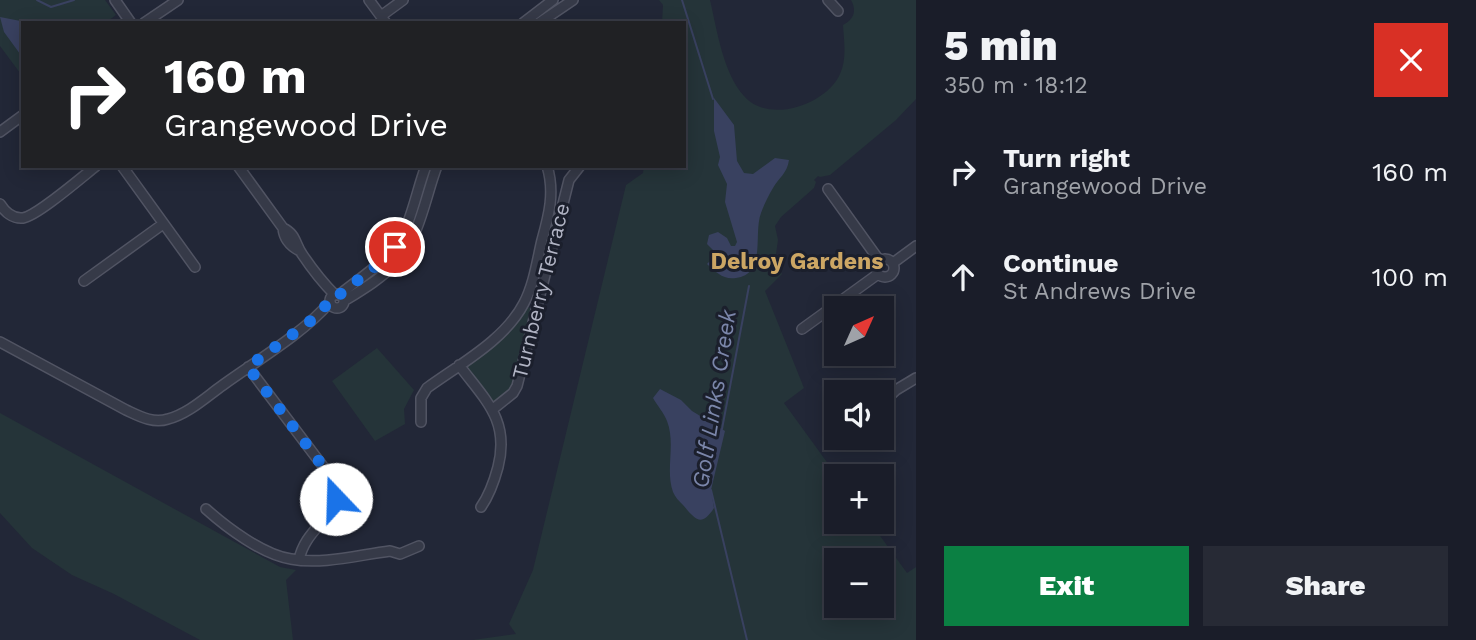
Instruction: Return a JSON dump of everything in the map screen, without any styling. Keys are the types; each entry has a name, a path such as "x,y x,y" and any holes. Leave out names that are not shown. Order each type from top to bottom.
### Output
{"street":[{"path":"115,0 130,21"},
{"path":"147,21 178,0"},
{"path":"369,0 383,20 403,0"},
{"path":"526,21 553,0"},
{"path":"542,21 573,0"},
{"path":"828,0 838,11"},
{"path":"0,132 21,116"},
{"path":"0,204 16,218 31,215 93,168"},
{"path":"123,168 195,267"},
{"path":"239,168 283,228 299,243 300,251 336,300"},
{"path":"0,342 126,410 155,421 167,420 186,411 320,314 382,261 395,247 404,229 425,168"},
{"path":"336,300 383,275 404,253 415,231 435,168"},
{"name":"Turnberry Terrace","path":"492,409 513,393 517,386 569,180 578,168"},
{"path":"421,422 421,398 427,388 505,328 525,301 551,205 548,171 569,180"},
{"path":"828,189 879,260"},
{"path":"84,281 163,224"},
{"path":"893,263 916,246"},
{"path":"887,259 893,263 891,276 885,278 878,274 876,268 879,260 887,259"},
{"path":"802,329 878,274"},
{"path":"459,365 500,424 501,455 493,487 481,507"},
{"path":"248,367 331,477 335,487 336,499 332,509 306,540 299,560"},
{"path":"894,392 916,378"},
{"path":"206,509 225,526 275,555 299,560 390,551 400,554 419,546"}],"shaded area":[{"path":"0,0 105,0 116,15 108,21 21,21 21,74 0,46"},
{"path":"659,0 710,0 722,51 737,87 755,105 782,110 811,102 833,85 840,74 844,56 843,25 850,20 854,11 851,0 916,0 916,99 896,120 830,175 818,176 814,180 814,188 781,217 775,226 778,240 775,261 782,274 765,291 804,388 784,403 828,464 824,464 824,534 879,534 889,548 824,548 824,618 894,618 894,555 907,573 916,567 916,640 473,640 516,634 509,624 533,570 626,185 643,173 644,168 686,168 686,21 662,21 663,5"},
{"path":"526,306 534,310 516,385 495,404 467,366"},
{"path":"377,348 414,390 404,409 405,424 375,441 332,381"},
{"path":"0,413 280,567 296,570 286,580 293,640 200,640 72,575 32,548 0,513"}],"water":[{"path":"0,17 21,21 21,55 4,32"},
{"path":"714,98 734,125 737,161 744,173 753,174 775,158 789,160 761,213 757,252 752,269 746,275 736,278 723,277 707,264 715,256 707,244 709,235 718,232 727,238 731,246 735,246 737,242 725,202 727,184 718,165 720,157 714,131"},
{"path":"660,389 681,400 692,411 725,431 711,490 714,508 702,520 691,514 673,492 670,475 670,430 653,398"}],"waterway":[{"path":"37,0 51,7 74,0"},
{"name":"Golf Links Creek","path":"682,0 713,99"},
{"name":"Golf Links Creek","path":"722,429 749,286"},
{"name":"Golf Links Creek","path":"711,490 747,640"}],"district":[{"name":"Delroy Gardens","path":"797,261"}],"route":[{"path":"336,499 331,477 248,367 320,314 332,296 339,295 382,261 395,247"}]}
